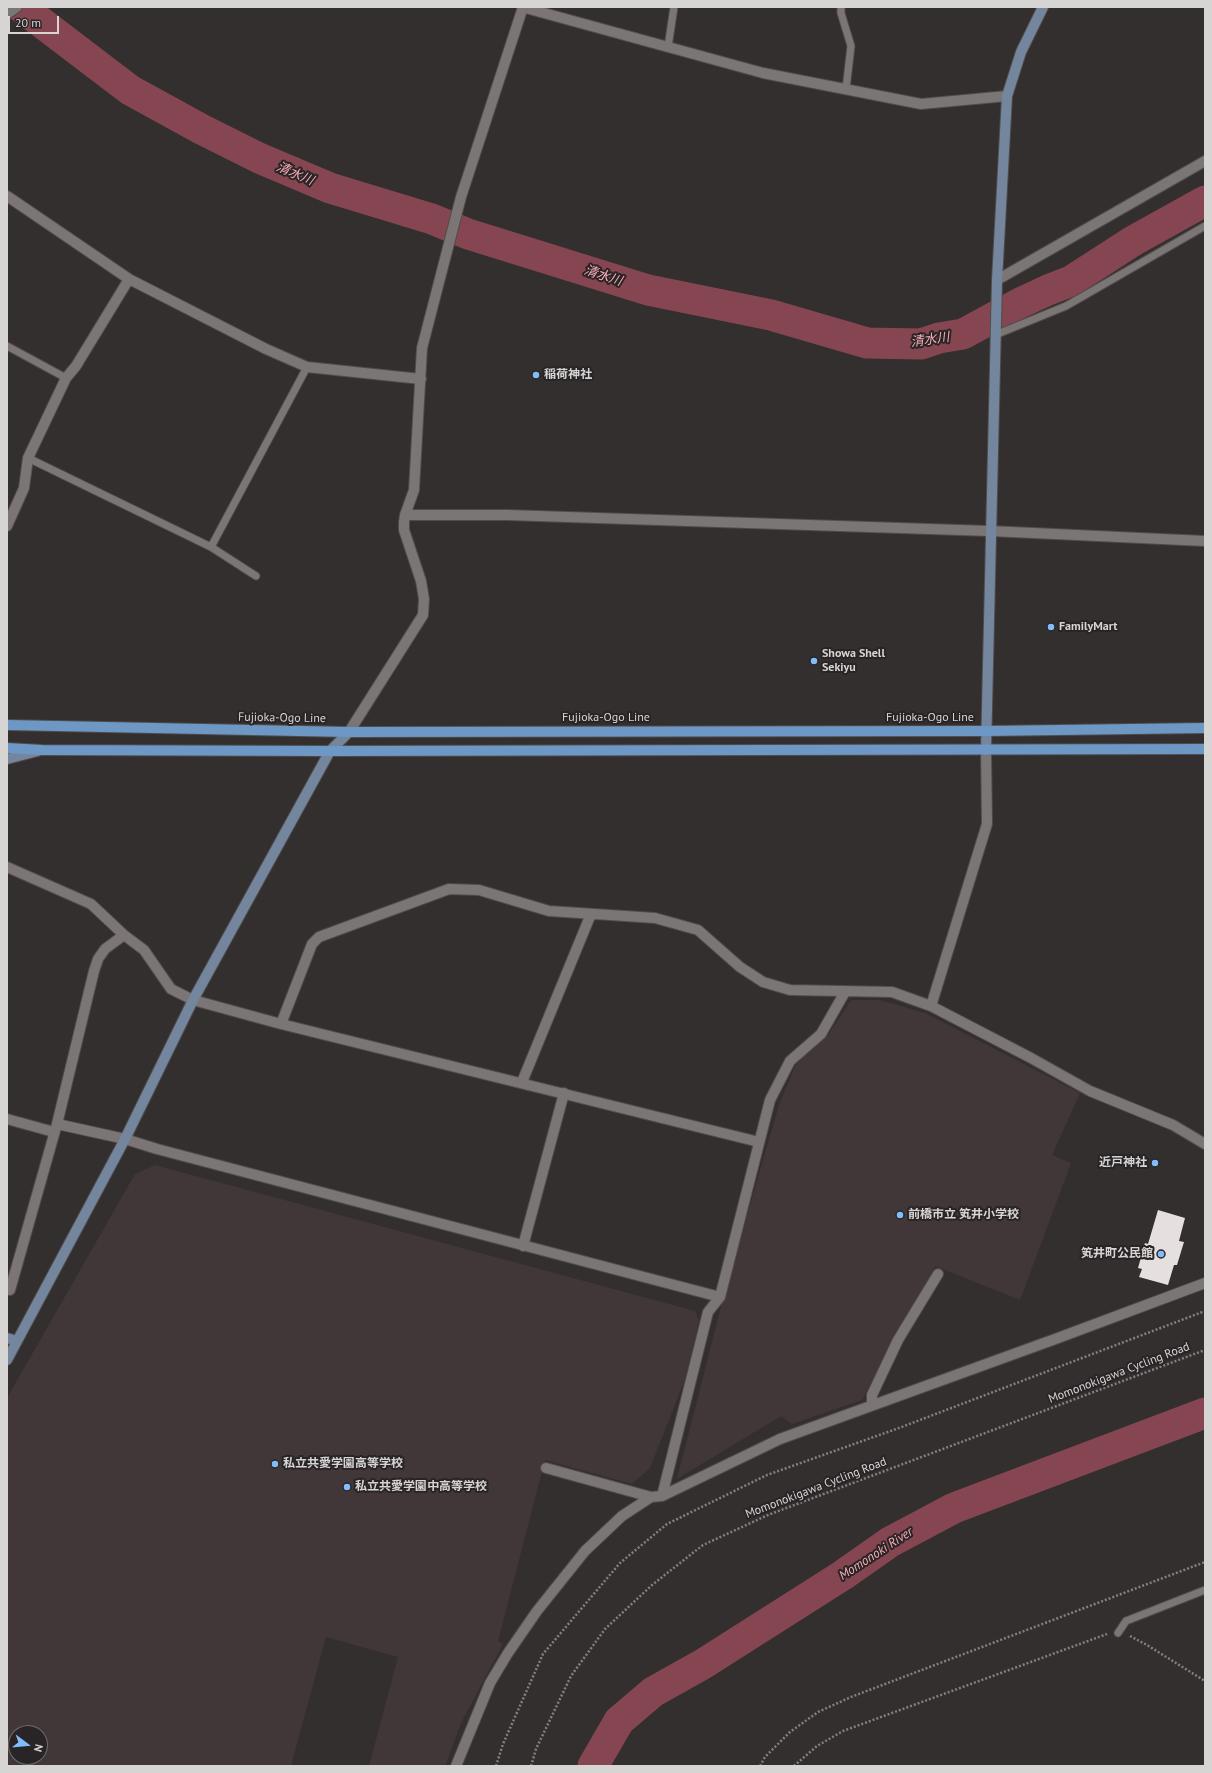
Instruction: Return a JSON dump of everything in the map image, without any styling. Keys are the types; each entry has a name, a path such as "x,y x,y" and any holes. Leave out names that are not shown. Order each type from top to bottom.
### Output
{"main road":[{"name":"Fujioka-Ogo Line","path":"7,725 349,732 986,731 1205,728"},
{"path":"7,748 42,750 330,751 1205,749"}],"street":[{"path":"7,14 16,7"},
{"path":"7,1360 125,1139 193,1000 330,751 349,732 423,615 424,599 421,581 404,530 405,515 414,490 422,348 462,197 523,7 762,73 921,104 1007,96"},
{"path":"931,1006 987,824 986,731 995,335 1007,96 1021,52 1043,7"},
{"path":"997,280 1205,161"},
{"path":"7,196 129,279 266,349 307,367 421,379"},
{"path":"7,526 24,488 28,458 66,378 76,366 129,279"},
{"path":"405,515 515,515 990,531 1205,541"},
{"path":"7,759 42,750"},
{"path":"7,867 91,904 124,935 144,950 171,989 193,1000 281,1024 522,1082 759,1142"},
{"path":"281,1024 315,940 449,889 479,890 549,911 655,918 698,930 740,967 763,982 790,990 892,992 931,1006 1090,1090 1173,1125 1205,1144"},
{"path":"522,1082 591,914"},
{"path":"10,1290 55,1128 98,959 105,949 124,935"},
{"path":"662,1496 708,1312 720,1297 770,1100 790,1061 820,1034 845,992"},
{"path":"524,1246 564,1093"},
{"path":"7,1119 125,1139 164,1152 720,1297"},
{"path":"872,1404 872,1395 898,1340 938,1274"},
{"path":"546,1468 651,1497 662,1496 762,1446 872,1404 1058,1338 1205,1283"},
{"path":"7,1338 17,1341"},
{"path":"456,1766 490,1683 508,1653 537,1611 585,1550 605,1530 622,1516 651,1497"}],"lane":[{"path":"668,47 674,7"},
{"path":"841,7 841,14 851,46 846,89"},
{"path":"995,335 1066,306 1205,226"},
{"path":"7,346 66,378"},
{"path":"211,547 307,367"},
{"path":"28,458 211,547 256,576"},
{"path":"1118,1633 1126,1621 1205,1590"}],"path":[{"path":"496,1766 503,1744 543,1654 620,1563 666,1524 766,1475 899,1428 1205,1311"},
{"name":"Momonokigawa Cycling Road","path":"531,1766 536,1749 571,1676 605,1629 652,1585 703,1545 768,1515 1205,1350"},
{"path":"760,1766 765,1757 790,1732 818,1712 851,1697 1205,1562"},
{"path":"794,1766 817,1746 843,1731 1109,1634 1124,1634 1147,1645 1205,1681"}],"shaded area":[{"name":"前橋市立 笂井小学校","path":"851,1000 880,1000 925,1013 1080,1093 1052,1155 1071,1163 1020,1300 935,1266 862,1400 792,1424 781,1416 677,1479 724,1295 779,1105 796,1064 828,1035"},
{"name":"私立共愛学園高等学校","path":"155,1165 695,1311 699,1321 685,1379 650,1468 632,1484 545,1460 498,1641 503,1644 461,1723 445,1766 369,1766 398,1657 326,1637 291,1766 7,1766 7,1398 135,1174"}],"building":[{"name":"笂井町公民館","path":"1158,1210 1185,1218 1179,1241 1184,1242 1177,1265 1174,1265 1168,1285 1139,1277 1142,1269 1138,1268 1145,1243 1148,1244"}],"waterway":[{"name":"清水川","path":"21,7 130,90 201,129 259,158 330,188 432,219 468,234 648,290 771,315 867,343 921,344 939,338 963,334 1020,303 1071,281 1133,241 1205,201"},
{"name":"Momonoki River","path":"593,1766 619,1721 653,1692 703,1664 843,1575 890,1542 954,1508 1205,1413"}],"place":[{"name":"稲荷神社","path":"536,375"},
{"name":"FamilyMart","path":"1051,627"},
{"name":"Showa Shell Sekiyu","path":"814,661"},
{"name":"近戸神社","path":"1155,1163"},
{"name":"前橋市立 笂井小学校","path":"900,1215"},
{"name":"笂井町公民館","path":"1161,1254"},
{"name":"私立共愛学園高等学校","path":"275,1464"},
{"name":"私立共愛学園中高等学校","path":"347,1487"}]}
